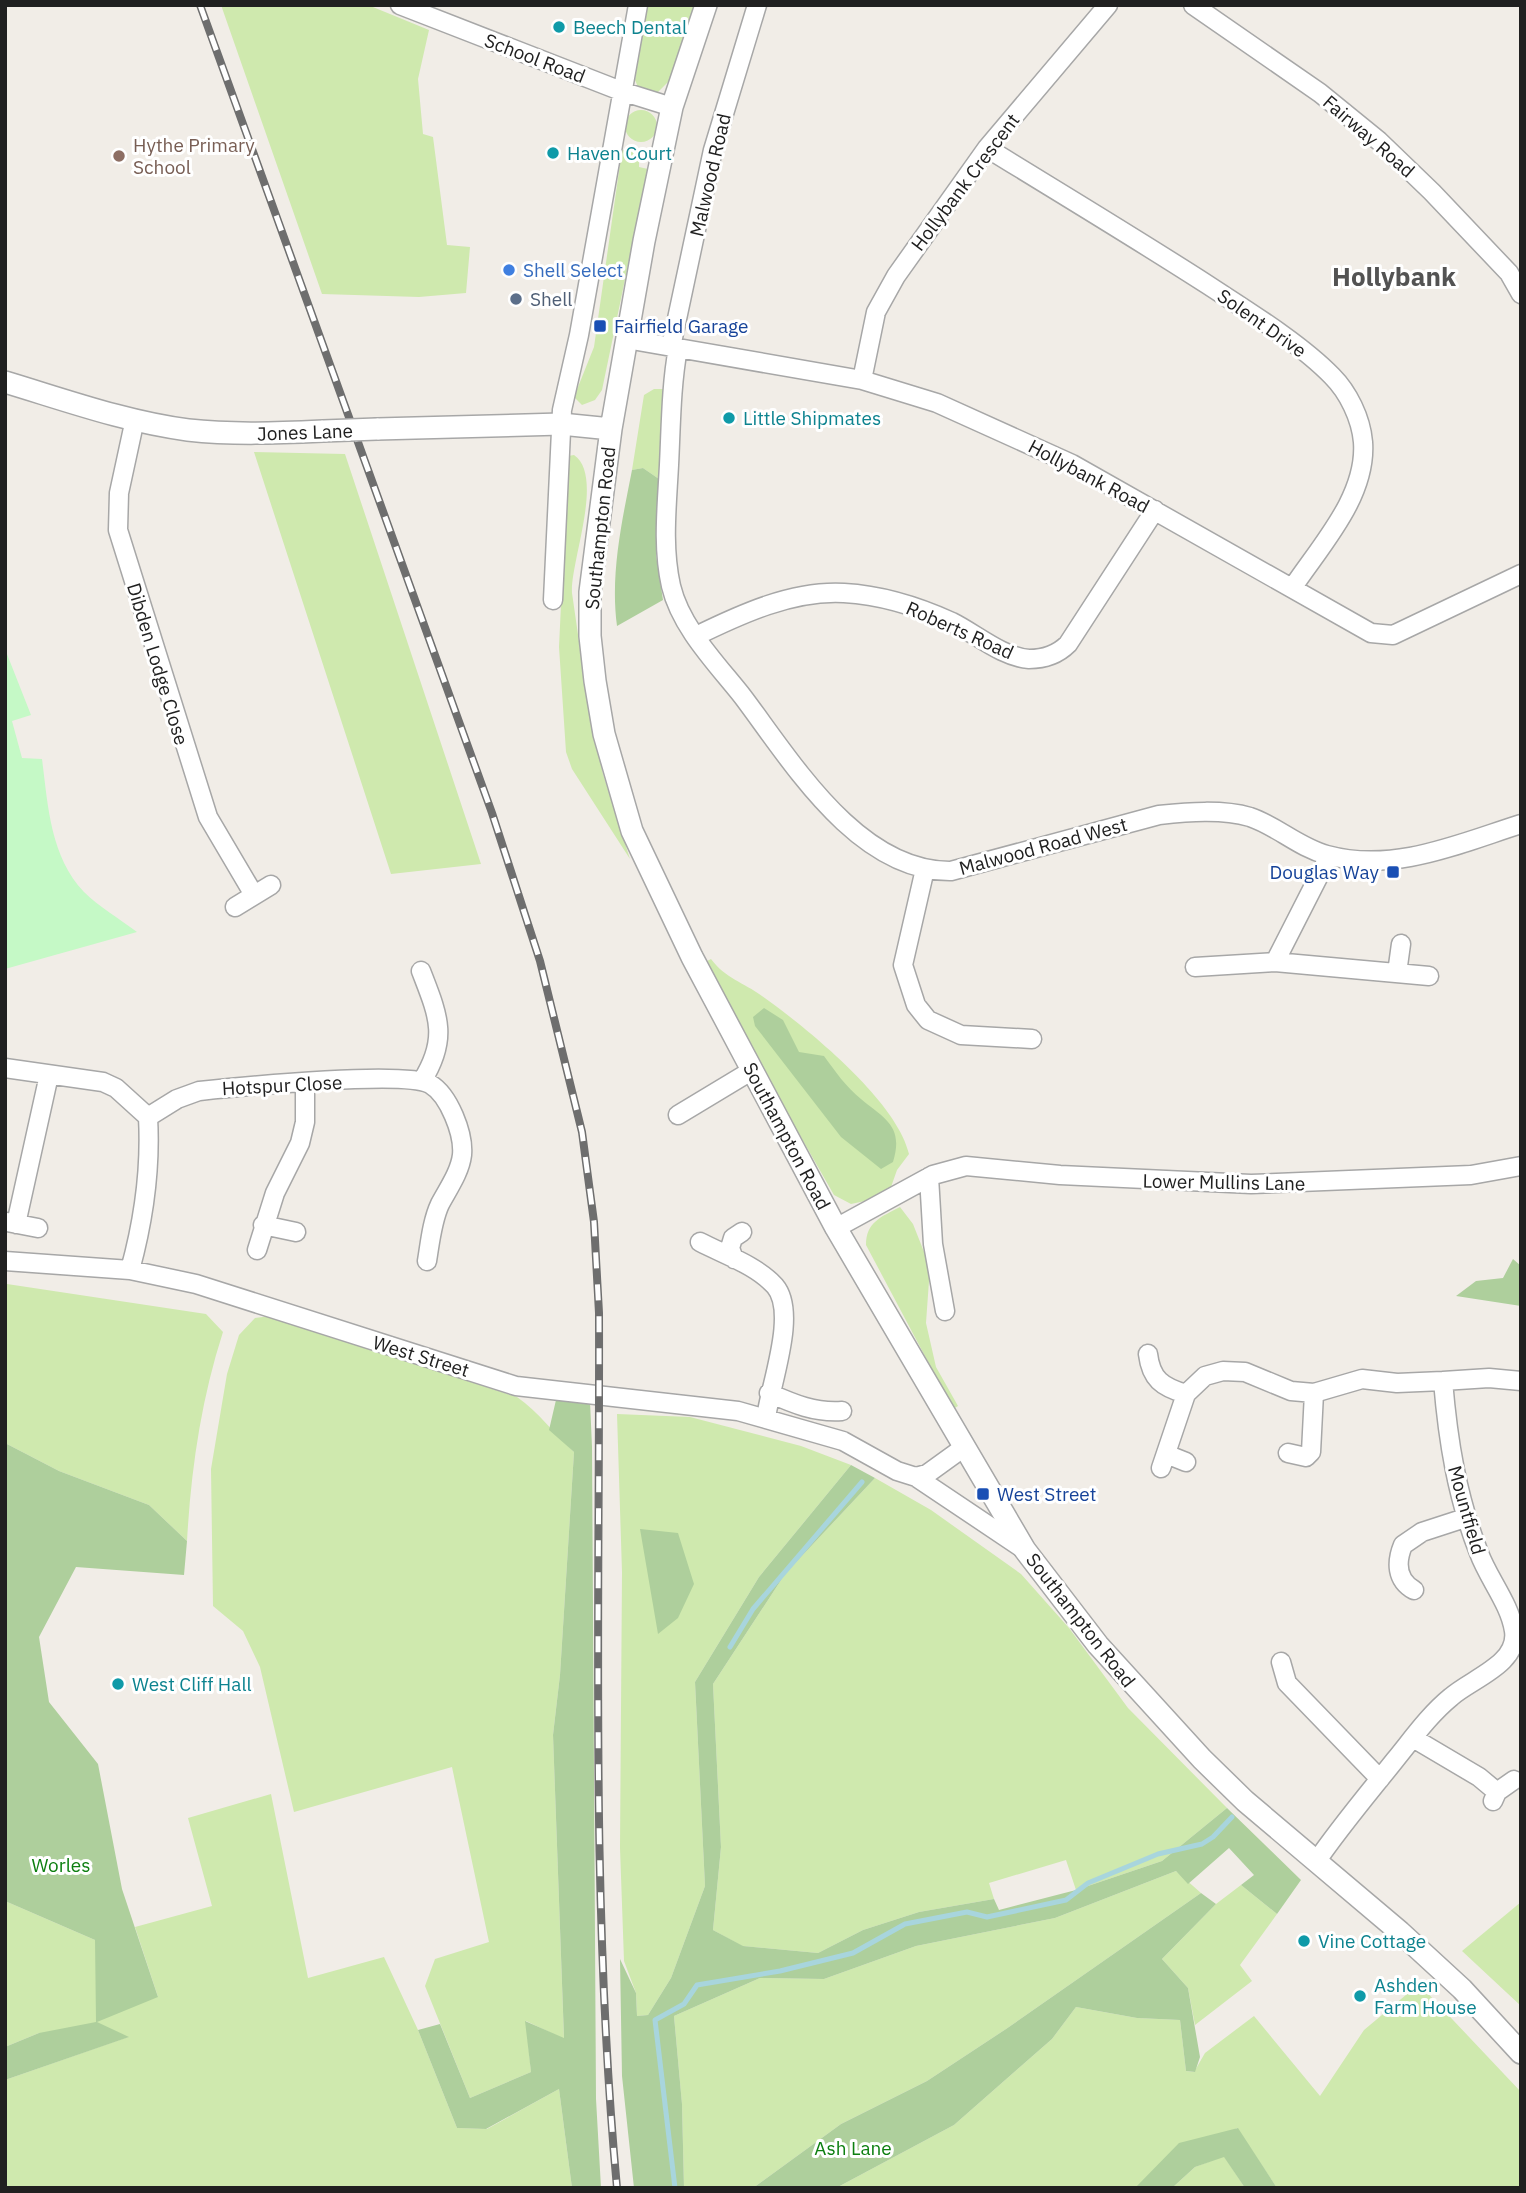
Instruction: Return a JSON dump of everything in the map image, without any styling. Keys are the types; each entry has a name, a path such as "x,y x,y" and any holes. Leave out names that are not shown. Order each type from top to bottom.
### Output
{"street":[{"name":"School Road","path":"400,5 621,91 672,107"},
{"name":"Southampton Road","path":"552,600 561,424 638,5"},
{"name":"Southampton Road","path":"706,5 672,107 626,339 611,429 590,592 590,636 604,734 621,800 647,868 836,1228 1025,1550 1087,1633 1141,1695 1245,1801 1462,1989 1521,2053"},
{"name":"Malwood Road","path":"674,347 713,150 757,5"},
{"name":"Hollybank Crescent","path":"862,380 871,329 884,294 987,148 1108,5"},
{"name":"Fairway Road","path":"1194,5 1320,93 1378,141 1432,192 1509,273 1521,294"},
{"name":"Solent Drive","path":"987,148 1247,310 1331,375 1345,392 1357,415 1363,441 1361,468 1346,508 1293,587"},
{"name":"Hollybank Road","path":"626,339 862,380 937,403 1073,464 1371,633 1393,635 1521,574"},
{"name":"Malwood Road West","path":"674,347 667,563 674,597 696,636 795,767 834,812 886,853 926,869 960,869 1159,815 1180,813 1251,818 1297,843 1329,856 1376,861 1407,859 1521,824"},
{"name":"Jones Lane","path":"5,382 135,419 189,430 244,433 323,432 561,424 611,429"},
{"name":"Dibden Lodge Close","path":"135,419 119,493 118,530 194,781 218,838 254,895"},
{"name":"Roberts Road","path":"696,636 752,610 814,595 842,593 872,596 922,610 1017,657 1047,657 1068,644 1155,510"},
{"path":"1275,962 1329,856"},
{"path":"926,869 903,965 916,1005 928,1020 961,1035 1032,1039"},
{"path":"235,907 271,886"},
{"path":"1397,973 1401,944"},
{"path":"1195,967 1275,962 1429,976"},
{"path":"1218,967 1218,986"},
{"path":"421,971 437,1018 439,1035 439,1051 422,1081 443,1094 461,1143 462,1157 439,1206 427,1261"},
{"path":"5,1068 103,1082 116,1088 148,1117 150,1147 146,1198 130,1270"},
{"path":"678,1115 751,1070"},
{"path":"38,1228 11,1223 49,1075"},
{"name":"Hotspur Close","path":"148,1117 177,1098 199,1091 305,1083 422,1081"},
{"path":"257,1250 276,1190 300,1143 305,1122 305,1083"},
{"name":"Lower Mullins Lane","path":"836,1228 929,1177 953,1167 983,1166 1133,1180 1318,1184 1471,1175 1521,1166"},
{"path":"929,1177 933,1244 945,1311"},
{"path":"263,1225 296,1233"},
{"path":"734,1259 730,1248 733,1238 742,1232"},
{"path":"701,1242 765,1277 777,1289 783,1303 783,1333 766,1418"},
{"name":"West Street","path":"5,1261 130,1270 196,1284 516,1385 738,1411 766,1418 843,1441 897,1471 916,1477 1025,1550"},
{"path":"1148,1354 1156,1379 1170,1389 1186,1394"},
{"path":"1186,1462 1163,1461 1186,1394 1205,1376 1223,1371 1245,1372 1291,1391 1314,1394 1362,1379 1397,1383 1489,1378 1521,1381"},
{"name":"Mountfield","path":"1316,1862 1441,1705 1505,1658 1518,1633 1465,1518 1453,1465 1443,1381"},
{"path":"769,1393 800,1407 825,1412 842,1411"},
{"path":"1288,1453 1306,1457 1311,1452 1314,1394"},
{"path":"916,1477 927,1475 963,1448"},
{"path":"1414,1590 1405,1585 1398,1571 1403,1545 1422,1532 1465,1518"},
{"path":"1282,1662 1287,1683 1380,1779"},
{"path":"1413,1738 1495,1796 1514,1780"}],"green space":[{"path":"221,5 368,5 429,30 418,79 423,134 433,137 447,245 470,247 466,293 419,297 322,294"},
{"path":"647,5 695,5 670,80 657,93 638,87 635,80"},
{"path":"641,110 653,114 657,126 653,138 641,142 629,138 625,126 629,114"},
{"path":"622,150 639,153 639,167 648,169 602,390 595,400 582,405 574,397 594,347"},
{"path":"654,389 667,389 659,479 643,468 632,470 644,395"},
{"path":"254,452 345,454 481,864 391,874"},
{"path":"574,455 583,466 586,500 572,593 588,704 603,774 630,859 572,769 566,752 559,647 568,456"},
{"path":"643,468 659,479 656,555 663,600 617,626 615,587 621,528 632,470"},
{"path":"5,649 31,715 12,721 22,758 42,759 52,829 64,862 84,892 137,932 5,969"},
{"path":"711,959 729,976 762,996 825,1046 869,1089 887,1111 901,1133 909,1154 897,1170 891,1187 865,1201 851,1204 834,1195 705,962"},
{"path":"764,1008 783,1020 799,1052 824,1056 850,1089 885,1118 896,1140 893,1162 881,1169 841,1137 755,1026 753,1017"},
{"path":"900,1207 913,1224 930,1267 926,1323 936,1367 958,1406 953,1409 866,1245 872,1226 881,1217"},
{"path":"1513,1259 1521,1266 1521,1306 1456,1296 1476,1281 1503,1278"},
{"path":"7,1284 206,1314 223,1332 198,1435 187,1541 149,1505 59,1471 5,1443"},
{"path":"270,1316 517,1397 574,1452 560,1675 553,1735 564,2039 526,2021 531,2072 470,2098 425,1986 435,1959 489,1942 452,1767 294,1812 260,1667 243,1631 213,1606 211,1469 227,1374 239,1335 255,1318"},
{"path":"556,1400 590,1401 596,2099 601,2188 572,2188 559,2089 486,2129 457,2128 418,2030 440,2024 470,2098 531,2072 525,2021 564,2038 553,1735 560,1675 574,1452 549,1430"},
{"path":"617,1414 690,1417 801,1446 851,1465 759,1577 695,1682 705,1886 671,1978 648,2015 637,2016 636,1993 624,1961 620,1848 622,1572"},
{"name":"Worles","path":"5,1443 59,1471 149,1505 187,1541 184,1575 76,1567 39,1637 49,1702 98,1764 122,1889 158,1997 97,2022 129,2037 5,2080 5,2047 39,2033 96,2022 95,1940 5,1901"},
{"path":"851,1465 875,1478 785,1574 713,1684 721,1847 713,1930 743,1946 818,1953 863,1930 919,1912 994,1899 999,1910 1076,1890 1162,1861 1227,1808 1301,1880 1277,1914 1241,1885 1254,1875 1229,1848 1188,1884 1176,1871 1055,1918 916,1946 824,1979 760,1978 674,2016 682,2104 684,2188 634,2188 622,2076 620,1959 636,1993 637,2016 648,2015 671,1978 705,1886 695,1682 759,1577"},
{"path":"875,1478 931,1510 1021,1574 1069,1628 1128,1708 1227,1808 1162,1861 1076,1890 1066,1860 989,1883 994,1899 919,1912 863,1930 818,1953 742,1946 713,1930 721,1847 713,1684 785,1574"},
{"path":"640,1529 678,1533 694,1584 678,1618 658,1634"},
{"path":"271,1794 308,1978 384,1957 418,2030 457,2128 487,2129 559,2089 572,2188 5,2188 5,2080 128,2037 39,2033 5,2047 5,1901 95,1940 158,1997 135,1927 212,1906 188,1818"},
{"path":"1176,1871 1201,1893 927,2081 841,2124 753,2188 684,2188 682,2104 674,2016 760,1978 824,1979 916,1946 1055,1918"},
{"path":"1241,1885 1277,1914 1240,1965 1252,1981 1195,2025 1188,1988 1162,1959 1216,1904"},
{"name":"Ash Lane","path":"1201,1893 1216,1904 1162,1959 1188,1988 1200,2057 1195,2072 1186,2071 1180,2020 1137,2018 1076,2007 1052,2039 954,2125 836,2188 753,2188 841,2124 927,2081 1006,2029"},
{"path":"1521,1902 1521,2006 1462,1951"},
{"path":"1419,1984 1521,2092 1521,2188 1277,2188 1237,2128 1135,2188 836,2188 954,2125 1052,2039 1076,2007 1137,2018 1180,2020 1186,2071 1194,2072 1205,2053 1254,2016 1320,2096 1364,2030"},
{"path":"1238,2128 1277,2188 1245,2188 1224,2157 1195,2167 1172,2188 1135,2188 1179,2143"},
{"path":"1224,2156 1245,2188 1172,2188 1195,2167"}],"waterway":[{"path":"730,1647 753,1609 862,1482"},
{"path":"675,2188 655,2020 684,2004 697,1985 780,1971 853,1953 905,1924 967,1912 987,1917 1066,1900 1088,1883 1158,1854 1202,1844 1213,1837 1232,1817"}],"railway":[{"path":"200,5 492,813 540,961 582,1132 594,1222 599,1313 600,1860 603,1969 617,2188"}],"place":[{"name":"Beech Dental","path":"559,27"},
{"name":"Haven Court","path":"553,153"},
{"name":"Hythe Primary School","path":"119,156"},
{"name":"Shell Select","path":"509,270"},
{"name":"Shell","path":"516,299"},
{"name":"Fairfield Garage","path":"600,326"},
{"name":"Little Shipmates","path":"729,418"},
{"name":"Douglas Way","path":"1393,872"},
{"name":"West Street","path":"983,1494"},
{"name":"West Cliff Hall","path":"118,1684"},
{"name":"Vine Cottage","path":"1304,1941"},
{"name":"Ashden Farm House","path":"1360,1996"}],"district":[{"name":"Hollybank","path":"1394,277"}]}
